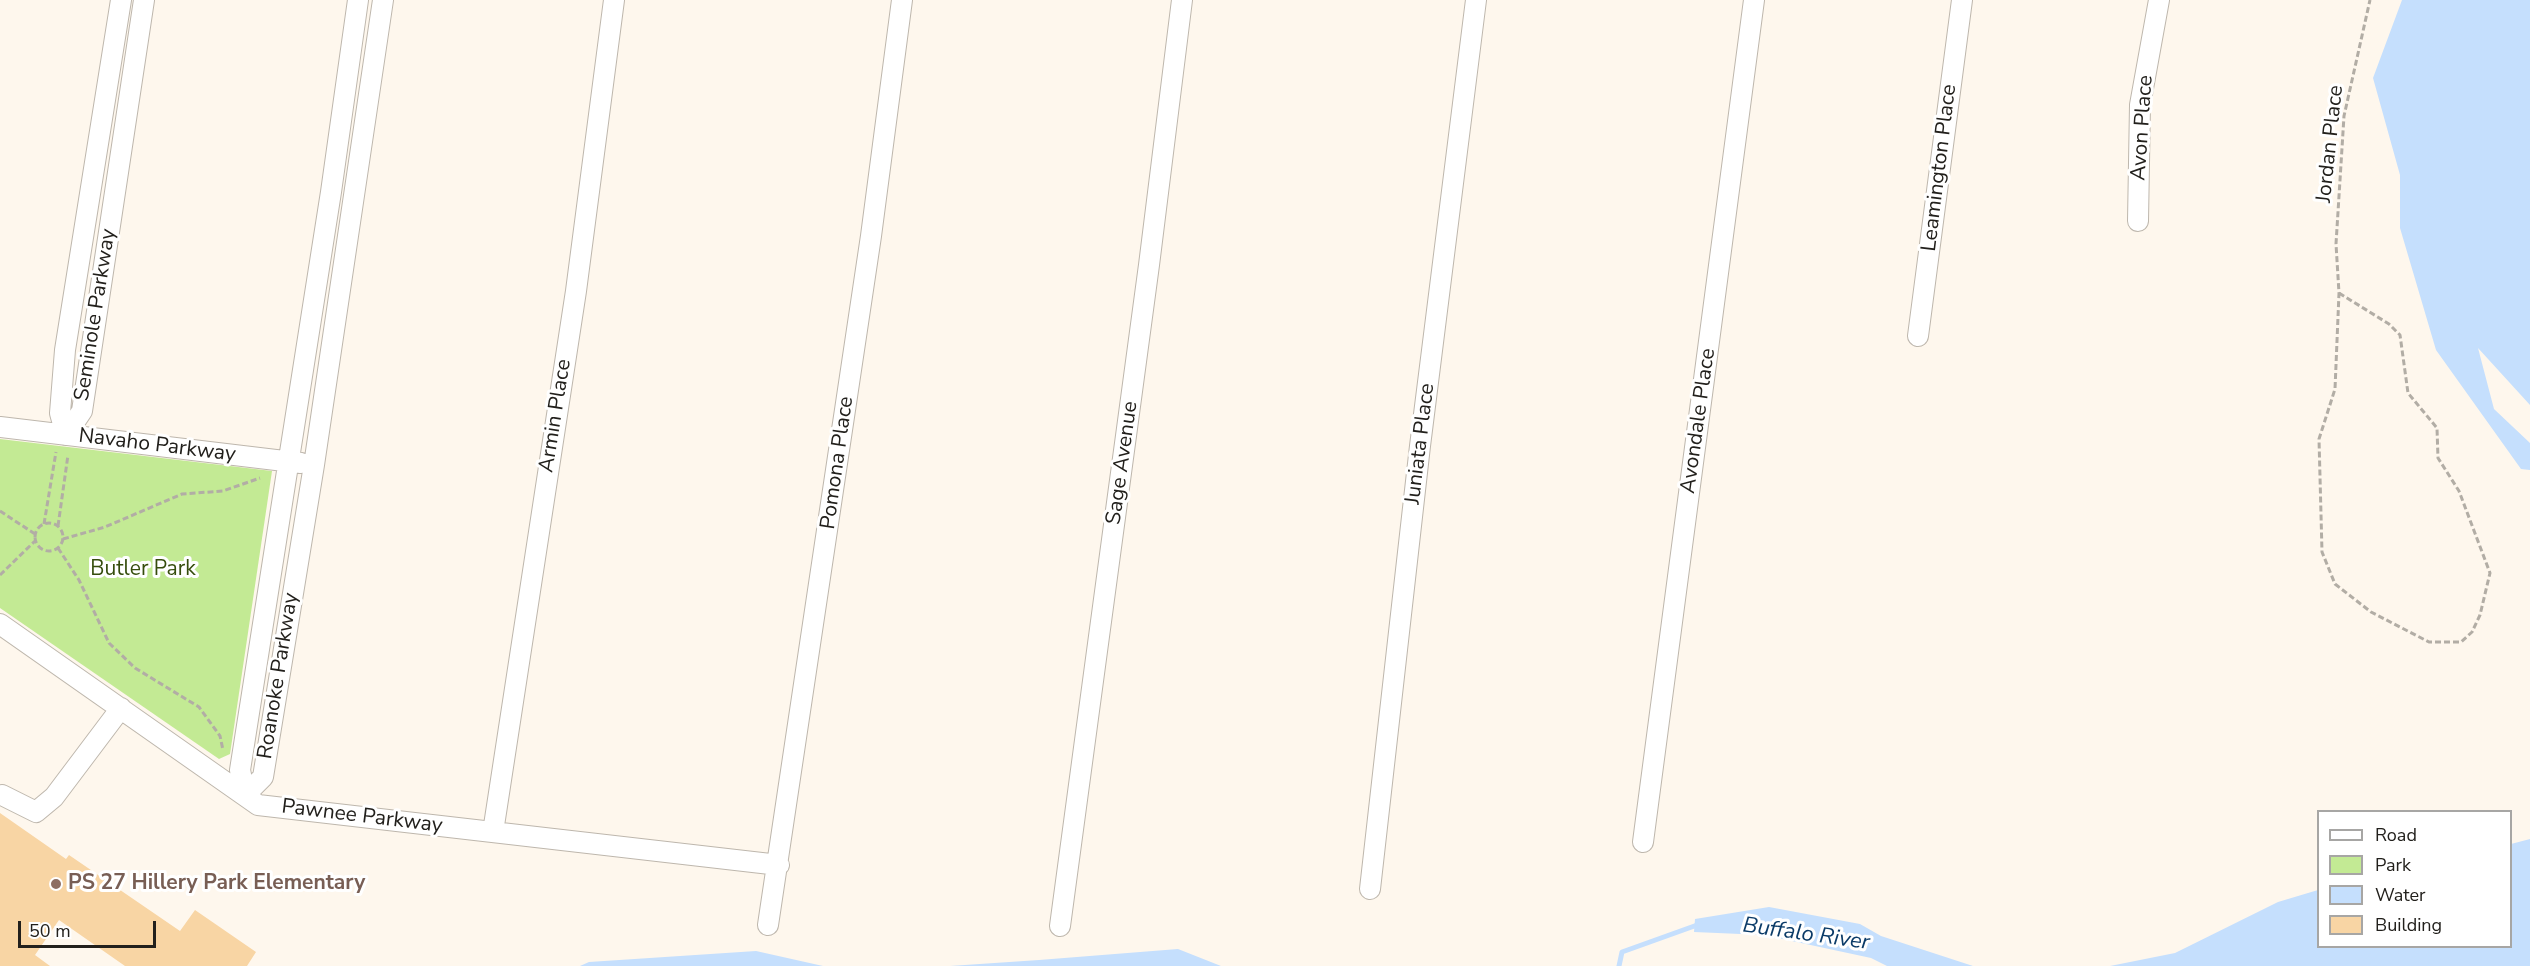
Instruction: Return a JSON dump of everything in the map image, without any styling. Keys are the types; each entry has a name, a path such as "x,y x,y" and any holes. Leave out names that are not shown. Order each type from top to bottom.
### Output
{"street":[{"name":"Seminole Parkway","path":"66,435 60,413 65,350 121,0"},
{"name":"Seminole Parkway","path":"66,435 82,411 144,0"},
{"name":"Roanoke Parkway","path":"245,795 240,770 331,192 358,0"},
{"name":"Roanoke Parkway","path":"245,795 263,777 314,465 383,0"},
{"name":"Armin Place","path":"493,832 576,291 614,0"},
{"name":"Pomona Place","path":"768,925 779,865 872,236 902,0"},
{"name":"Sage Avenue","path":"1060,926 1148,277 1182,0"},
{"name":"Juniata Place","path":"1370,889 1420,446 1476,0"},
{"name":"Avondale Place","path":"1643,842 1754,0"},
{"name":"Leamington Place","path":"1918,336 1962,0"},
{"name":"Avon Place","path":"2138,221 2140,105 2158,0"},
{"path":"95,166 118,170"},
{"path":"331,192 354,195"},
{"name":"Navaho Parkway","path":"0,427 314,465"},
{"name":"Pawnee Parkway","path":"0,624 258,805 779,865"},
{"path":"2,795 36,812 54,798 121,708"}],"path":[{"name":"Jordan Place","path":"2339,293 2389,324 2400,336 2408,393 2438,428 2438,458 2459,491 2490,573 2480,615 2472,632 2461,642 2429,642 2371,612 2335,584 2322,552 2319,439 2335,389 2339,293 2336,244 2344,116 2370,0"},
{"path":"35,534 44,524 56,449 66,435"},
{"path":"63,539 58,526 69,452 66,435"},
{"path":"0,511 35,534 38,545 48,551 58,548 63,539 105,528 182,494 223,491 251,483 265,475 268,460"},
{"path":"44,524 58,526"},
{"path":"0,575 36,541"},
{"path":"58,548 79,580 109,643 135,668 199,707 220,736 226,761 219,776"}],"green space":[{"name":"Butler Park","path":"0,439 272,471 230,754 219,759 0,608"}],"water":[{"path":"2402,0 2530,0 2530,405 2478,348 2494,409 2530,443 2530,470 2521,469 2436,350 2400,228 2400,175 2373,78"},
{"path":"2530,839 2530,966 2110,966 2175,953 2278,902 2317,890 2317,948 2512,948 2512,844"},
{"path":"1769,907 1860,924 1881,936 1973,966 1887,966 1871,958 1764,935 1694,932 1695,919"},
{"path":"1178,949 1221,966 950,966 1039,960"},
{"path":"756,951 823,966 580,966 589,962"}],"building":[{"name":"PS 27 Hillery Park Elementary","path":"0,813 66,859 69,855 180,931 195,910 256,952 247,966 125,966 59,920 35,955 50,966 0,966"}],"waterway":[{"name":"Buffalo River","path":"1619,966 1622,952 1700,924"}],"place":[{"name":"PS 27 Hillery Park Elementary","path":"56,884"}]}
